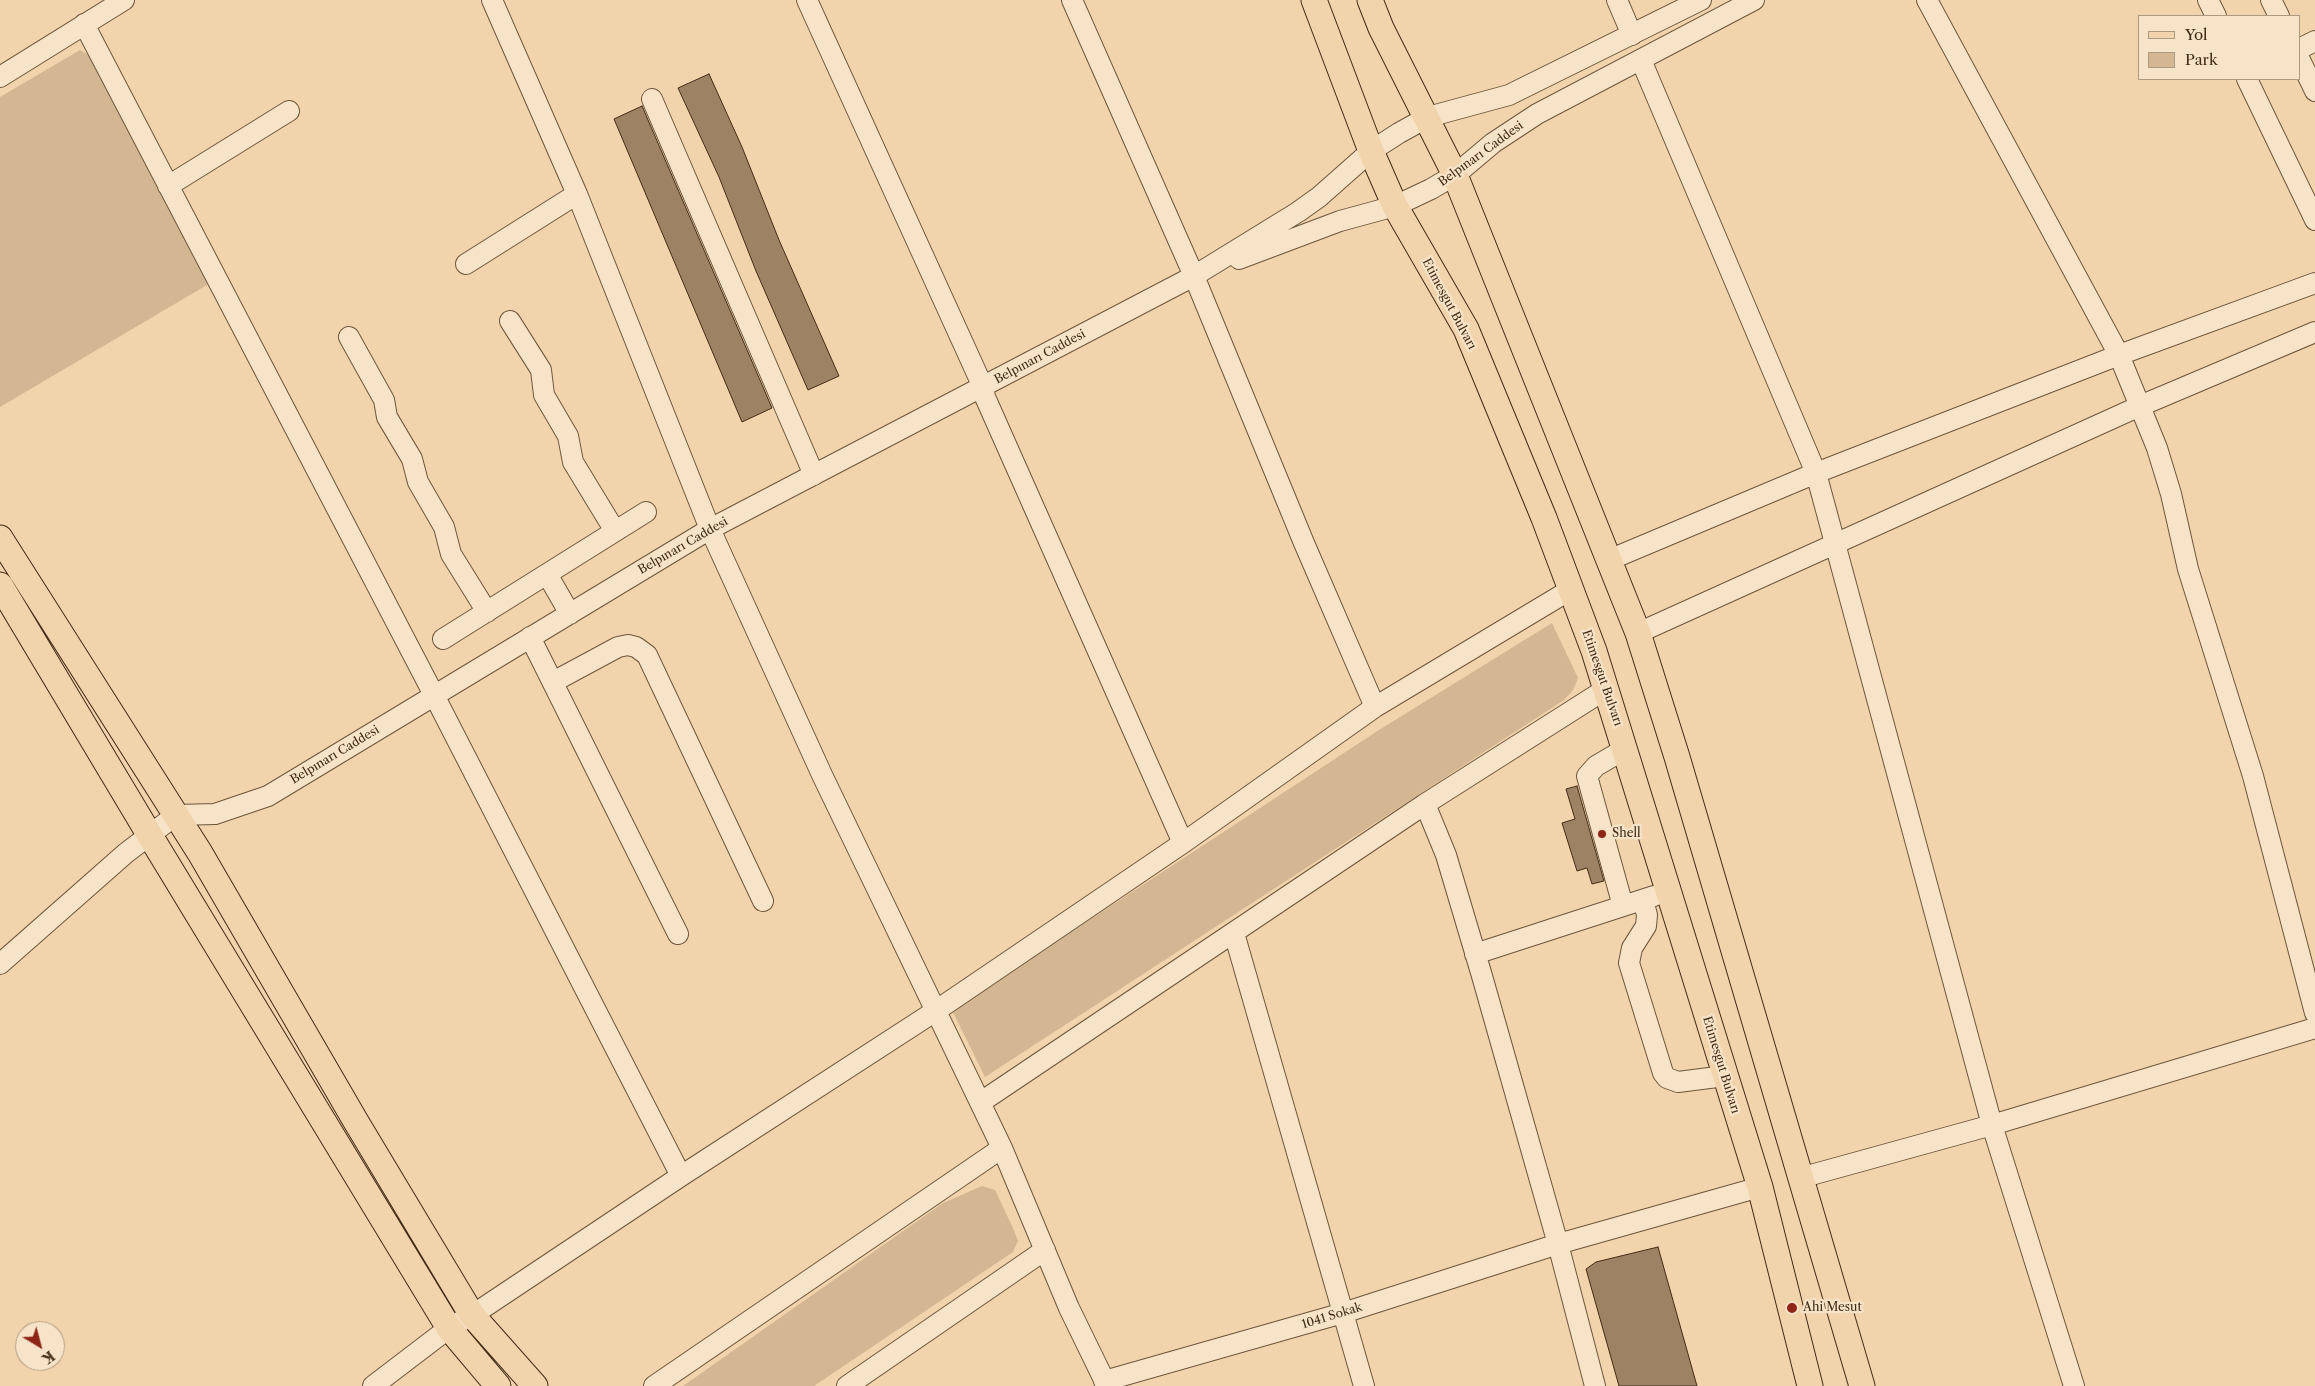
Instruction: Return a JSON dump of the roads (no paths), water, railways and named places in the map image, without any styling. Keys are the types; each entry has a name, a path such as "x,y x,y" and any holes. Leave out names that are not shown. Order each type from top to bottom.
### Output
{"main road":[{"name":"Etimesgut Bulvarı","path":"1314,0 1371,151 1395,206 1466,329 1544,518 1606,688 1656,846 1667,892 1760,1187 1810,1386"},
{"path":"1370,0 1381,28 1428,117 1455,175 1638,633 1677,756 1862,1386"},
{"path":"0,538 176,815 360,1129 472,1315 535,1386"},
{"path":"0,585 449,1328 498,1386"}],"street":[{"path":"0,77 124,0"},
{"path":"492,0 577,194 710,529 822,777 981,1102 1105,1383"},
{"path":"807,0 983,387 985,397 1183,843"},
{"path":"1072,0 1194,276 1304,543 1375,708"},
{"path":"1616,0 1632,35"},
{"name":"Belpınarı Caddesi","path":"176,815 215,814 268,796 710,529 1194,276 1298,212 1319,197 1371,151 1428,117 1509,95 1701,0"},
{"name":"Belpınarı Caddesi","path":"1194,276 1340,221 1395,206 1455,175 1493,143 1538,114 1754,0"},
{"path":"1927,0 2119,355 2157,448 2171,494 2188,569 2253,776 2315,1013"},
{"path":"2208,0 2216,15"},
{"path":"2271,0 2278,15"},
{"path":"84,24 434,695 681,1176"},
{"path":"2300,48 2315,41"},
{"path":"1641,60 1816,473 1992,1125 2074,1386"},
{"path":"2300,60 2315,91"},
{"path":"2246,80 2315,220"},
{"path":"652,99 814,475"},
{"path":"168,186 289,111"},
{"path":"466,264 577,194"},
{"path":"1609,560 1816,473 2119,355 2315,283"},
{"path":"510,322 541,370 544,395 568,436 573,462 615,532"},
{"path":"1638,633 2140,406 2315,332"},
{"path":"349,337 384,400 387,417 412,459 418,482 444,527 451,554 488,612"},
{"path":"443,639 646,512"},
{"path":"547,574 570,614"},
{"path":"373,1386 449,1328 472,1315 681,1176 937,1010 1183,843 1375,708 1570,590"},
{"path":"530,637 678,934"},
{"path":"553,682 618,647 636,647 647,655 763,901"},
{"path":"981,1102 1425,804 1606,688"},
{"path":"1623,906 1587,776 1596,766 1625,748"},
{"path":"1425,804 1446,855 1475,954 1558,1244 1595,1386"},
{"path":"0,964 149,834 176,815"},
{"path":"1475,954 1667,892"},
{"path":"1643,900 1647,915 1646,926 1632,948 1629,963 1662,1073 1678,1082 1725,1076"},
{"path":"1234,933 1364,1386"},
{"path":"1800,1178 1992,1125 2315,1028"},
{"path":"654,1386 1002,1148"},
{"name":"1041 Sokak","path":"1105,1383 1343,1313 1558,1244 1760,1187"},
{"path":"847,1386 1045,1250"}],"place":[{"name":"Shell","path":"1602,834"},
{"name":"Ahi Mesut","path":"1792,1308"}]}
